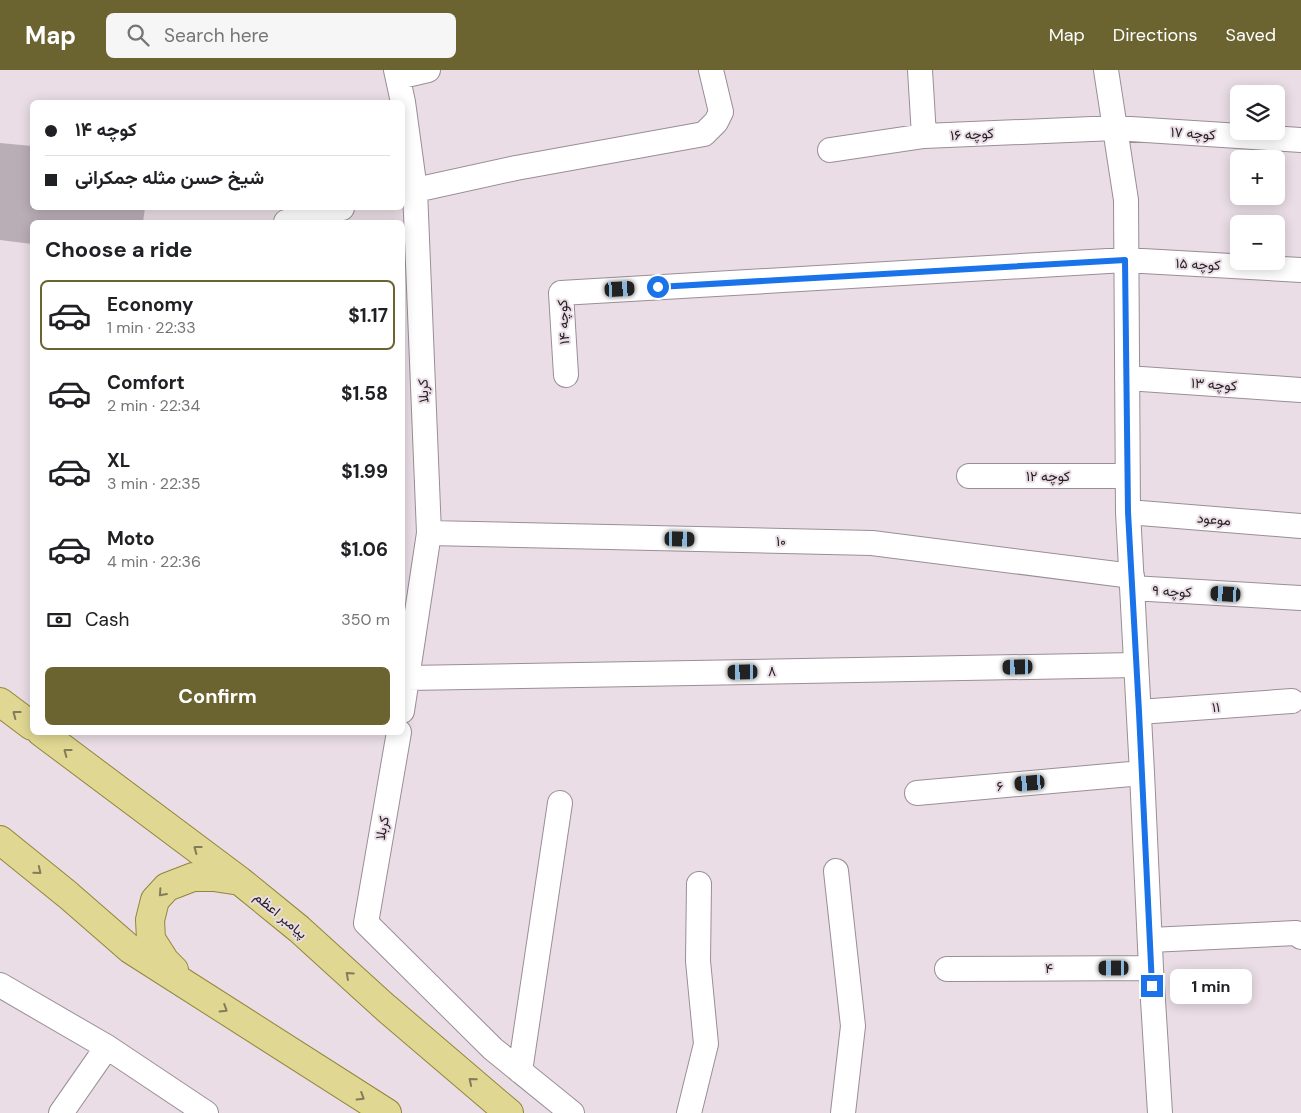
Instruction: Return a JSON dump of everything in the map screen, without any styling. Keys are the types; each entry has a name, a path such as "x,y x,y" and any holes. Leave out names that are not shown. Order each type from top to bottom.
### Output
{"main road":[{"path":"0,702 30,724"},
{"name":"پیامبر اعظم","path":"45,735 240,881 299,929 386,1008 509,1113"},
{"path":"0,840 68,895 130,949 387,1113"},
{"path":"188,986 165,961 151,938 150,920 155,900 167,887 193,877 214,877 240,881"}],"street":[{"path":"397,73 428,70"},
{"path":"409,192 516,168 704,134 716,122 721,112 711,70"},
{"path":"920,70 924,136"},
{"path":"1106,70 1126,200 1128,512 1160,1113"},
{"name":"کربلا","path":"397,73 402,100"},
{"name":"کوچه ۱۶","path":"830,150 924,136 1115,128"},
{"name":"کوچه ۱۷","path":"1115,128 1301,140"},
{"name":"کربلا","path":"405,141 429,533 405,694"},
{"path":"293,220 326,210"},
{"name":"کوچه ۱۵","path":"1125,260 1301,270"},
{"name":"کوچه ۱۴","path":"566,375 561,292 1125,260"},
{"name":"کوچه ۱۳","path":"1127,378 1301,390"},
{"name":"کوچه ۱۲","path":"969,476 1127,476"},
{"name":"موعود","path":"1128,512 1301,526"},
{"name":"۱۰","path":"429,533 872,543 1132,582"},
{"name":"کوچه ۹","path":"1132,582 1301,598"},
{"name":"۸","path":"408,678 1136,665"},
{"name":"۱۱","path":"1139,712 1292,701"},
{"name":"کربلا","path":"398,735 366,923 493,1049 520,1072"},
{"name":"۶","path":"917,793 1142,773"},
{"path":"560,803 520,1072 572,1113"},
{"path":"836,871 853,1026 843,1113"},
{"path":"689,1113 706,1044 698,961 700,884"},
{"path":"1150,940 1296,933 1301,937"},
{"name":"۴","path":"948,969 1151,968"},
{"path":"0,985 107,1047 206,1113"},
{"path":"61,1113 107,1047"}],"building":[{"path":"0,143 30,146 30,210 145,210 143,220 30,220 30,244 0,240"}],"route":[{"path":"658,287 1125,260 1128,512 1152,986"}]}
